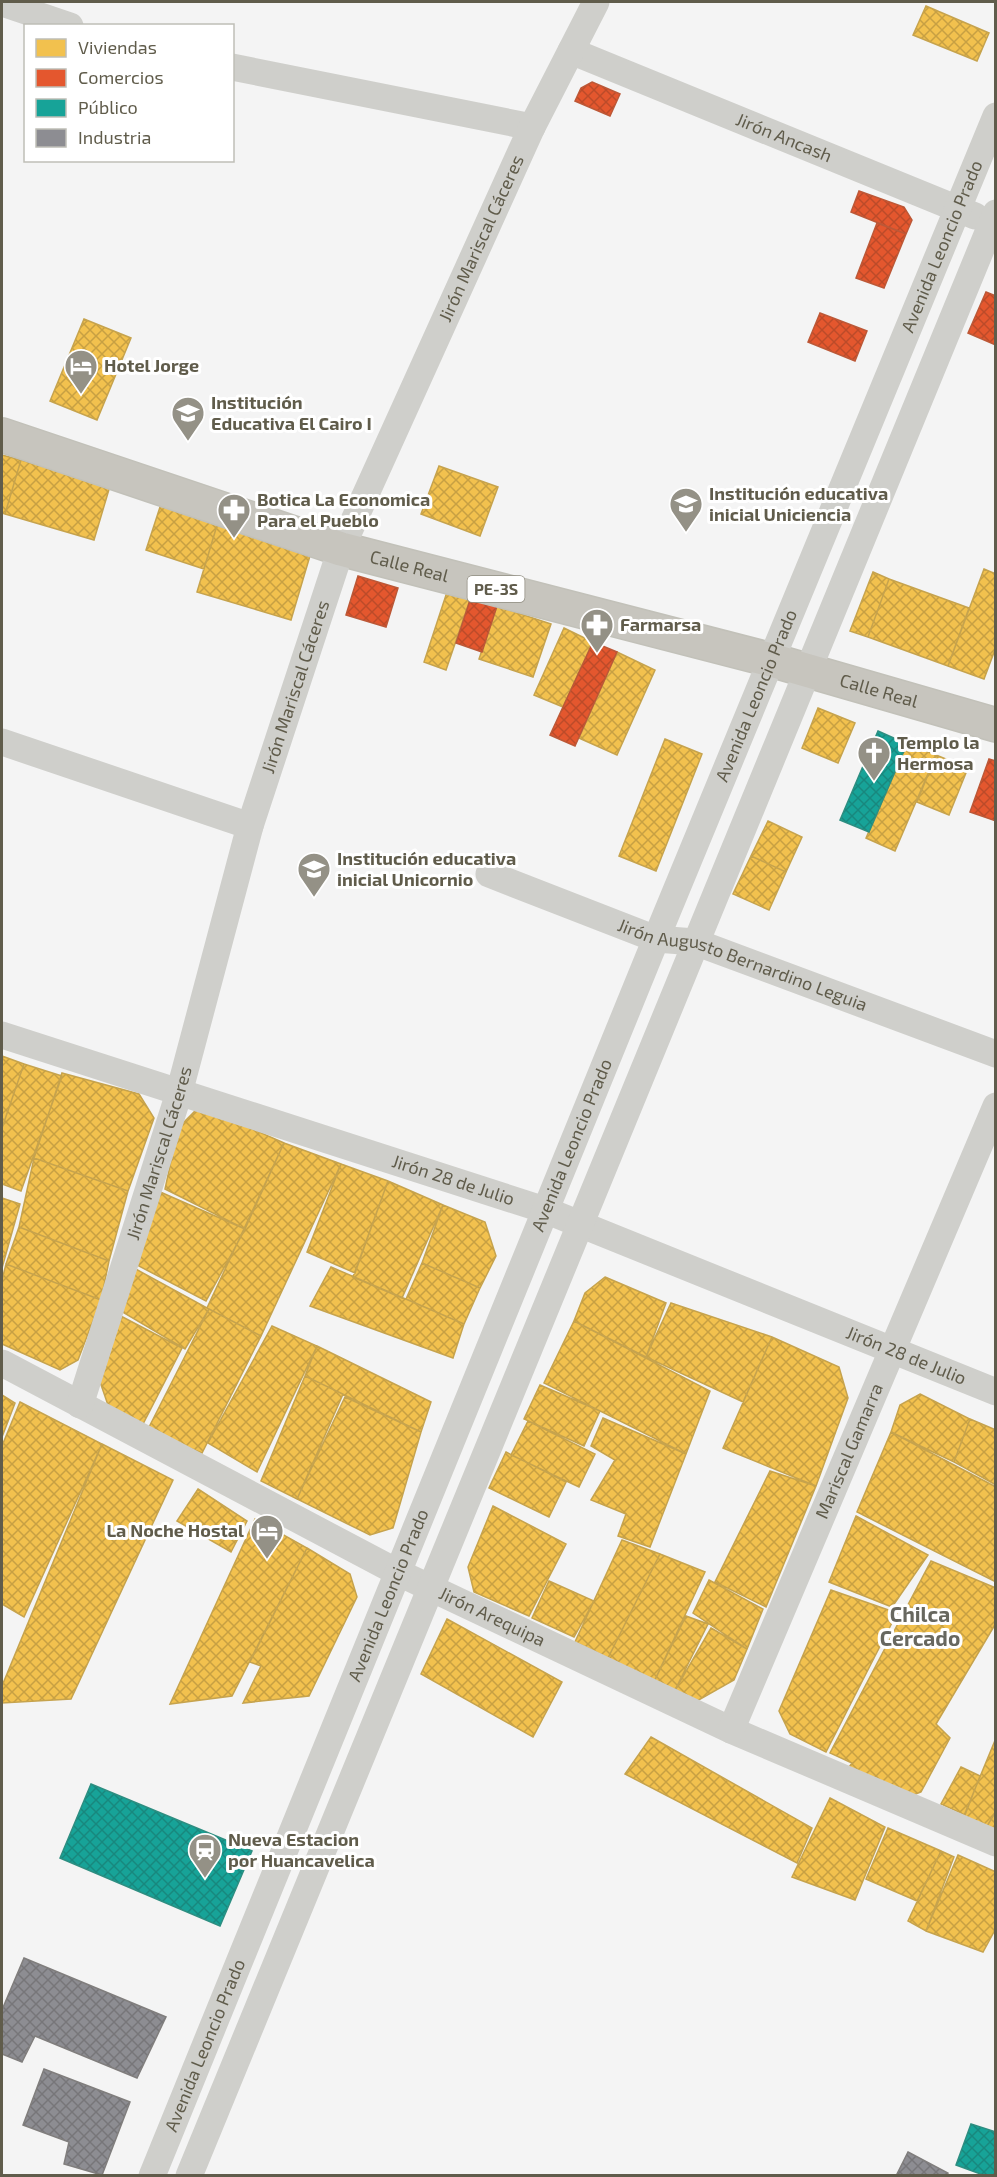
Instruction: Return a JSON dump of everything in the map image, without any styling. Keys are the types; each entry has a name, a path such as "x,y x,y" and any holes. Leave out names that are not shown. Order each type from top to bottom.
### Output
{"highway":[{"name":"Calle Real","path":"2,435 341,549 771,660 996,725"}],"street":[{"name":"Jirón Mariscal Cáceres","path":"80,1405 179,1093 250,826 341,549 532,128 596,2"},
{"path":"2,3 64,24"},
{"name":"Jirón Ancash","path":"571,51 958,209 994,220"},
{"path":"234,67 532,128"},
{"name":"Avenida Leoncio Prado","path":"152,2175 656,939 996,117"},
{"name":"Avenida Leoncio Prado","path":"189,2175 806,671 994,220"},
{"path":"2,742 250,826"},
{"name":"Jirón Augusto Bernardino Leguia","path":"489,874 656,939 695,942 996,1054"},
{"name":"Jirón 28 de Julio","path":"2,1035 545,1210 996,1392"},
{"name":"Mariscal Gamarra","path":"731,1730 996,1106"},
{"name":"Jirón Arequipa","path":"2,1364 397,1572 731,1730 996,1844"},
{"path":"319,1765 353,1779"},
{"path":"227,1992 260,2005"}],"building: Viviendas":[{"path":"926,6 989,33 977,61 913,35"},
{"path":"84,319 131,338 97,420 50,401"},
{"path":"2,455 21,460 5,514 2,513"},
{"path":"21,460 110,486 94,540 5,514"},
{"path":"439,466 498,487 480,536 421,514"},
{"path":"161,504 218,522 204,569 146,550"},
{"path":"218,522 312,549 291,620 197,592"},
{"path":"984,569 996,574 996,647 984,679 948,666"},
{"path":"873,572 889,579 868,637 850,631"},
{"path":"889,579 969,608 948,666 868,637"},
{"path":"448,589 471,597 446,670 424,662"},
{"path":"497,606 551,624 533,677 479,659"},
{"path":"564,628 593,642 563,707 534,695"},
{"path":"617,652 655,670 617,755 579,738"},
{"path":"818,708 855,723 838,763 802,748"},
{"path":"665,739 702,754 656,871 619,856"},
{"path":"907,744 936,755 895,851 866,838"},
{"path":"936,755 968,768 949,815 917,802"},
{"path":"768,821 802,837 786,872 751,856"},
{"path":"751,856 786,872 769,910 733,894"},
{"path":"2,1056 24,1064 2,1128"},
{"path":"24,1064 62,1076 21,1191 2,1184 2,1128"},
{"path":"62,1073 139,1094 154,1118 128,1191 34,1158"},
{"path":"200,1106 284,1143 245,1229 165,1189 178,1128"},
{"path":"284,1143 341,1164 261,1336 207,1308"},
{"path":"34,1158 128,1191 109,1261 19,1227"},
{"path":"341,1164 388,1181 355,1273 307,1252"},
{"path":"388,1181 443,1205 402,1298 353,1277"},
{"path":"158,1191 245,1229 206,1301 135,1264"},
{"path":"2,1198 20,1204 2,1268"},
{"path":"443,1205 485,1222 496,1256 480,1288 422,1263"},
{"path":"19,1227 109,1261 101,1300 6,1264"},
{"path":"422,1263 480,1288 464,1324 406,1299"},
{"path":"6,1264 101,1300 78,1360 60,1370 2,1344 2,1280"},
{"path":"132,1267 209,1309 185,1349 119,1310"},
{"path":"331,1267 464,1324 453,1358 310,1306"},
{"path":"605,1277 666,1303 646,1357 574,1321 585,1293"},
{"path":"671,1303 772,1337 743,1402 646,1357"},
{"path":"209,1309 261,1336 202,1453 147,1431"},
{"path":"115,1313 182,1348 143,1424 110,1411 97,1373"},
{"path":"574,1321 710,1391 686,1454 544,1383"},
{"path":"272,1326 317,1346 257,1472 208,1443"},
{"path":"772,1337 839,1367 848,1398 816,1486 723,1448"},
{"path":"317,1346 431,1402 421,1432 305,1376"},
{"path":"305,1376 343,1394 297,1499 261,1481"},
{"path":"540,1385 600,1411 584,1446 524,1419"},
{"path":"920,1394 970,1419 954,1462 891,1432 900,1405"},
{"path":"2,1395 15,1403 2,1437"},
{"path":"345,1397 421,1432 393,1528 370,1535 297,1499"},
{"path":"20,1402 102,1444 24,1617 2,1604 2,1446"},
{"path":"603,1418 686,1454 650,1547 618,1536 626,1514 591,1500 615,1460 591,1446"},
{"path":"970,1419 996,1430 996,1485 954,1462"},
{"path":"528,1421 595,1454 579,1487 511,1455"},
{"path":"891,1432 996,1487 996,1582 857,1512"},
{"path":"102,1444 173,1480 71,1699 2,1703 2,1686"},
{"path":"506,1452 566,1482 549,1517 489,1488"},
{"path":"770,1471 816,1486 766,1607 715,1582"},
{"path":"198,1489 247,1521 231,1552 177,1521"},
{"path":"493,1506 566,1544 529,1616 474,1592 468,1567"},
{"path":"856,1516 928,1555 892,1607 829,1582"},
{"path":"255,1519 307,1548 232,1696 170,1704"},
{"path":"622,1540 660,1554 608,1658 575,1642"},
{"path":"307,1548 350,1574 357,1597 309,1696 243,1703 261,1666 250,1662"},
{"path":"660,1554 705,1572 653,1684 608,1658"},
{"path":"931,1561 996,1588 996,1623 936,1724 950,1738 921,1792 906,1798 847,1770 852,1763 830,1753"},
{"path":"709,1580 763,1609 747,1649 693,1613"},
{"path":"549,1581 594,1601 574,1637 532,1618"},
{"path":"831,1590 897,1613 826,1752 790,1734 779,1711"},
{"path":"686,1616 708,1624 674,1692 653,1684"},
{"path":"447,1619 562,1682 533,1737 421,1674"},
{"path":"711,1628 747,1649 734,1680 697,1701 674,1692"},
{"path":"651,1737 812,1828 797,1863 625,1774"},
{"path":"996,1738 996,1811 986,1828 963,1818"},
{"path":"961,1767 980,1776 965,1815 941,1804"},
{"path":"830,1798 885,1827 855,1900 792,1877"},
{"path":"996,1811 996,1831 986,1828"},
{"path":"888,1828 941,1851 917,1901 866,1879"},
{"path":"941,1851 954,1857 926,1931 908,1921"},
{"path":"958,1855 996,1872 996,1928 983,1952 926,1931"}],"building: Comercios":[{"path":"592,82 620,94 610,116 575,101 581,88"},
{"path":"859,191 904,207 912,220 906,234 851,212"},
{"path":"877,223 906,234 884,288 856,278"},
{"path":"986,292 996,296 996,345 968,333"},
{"path":"820,313 867,331 855,361 808,342"},
{"path":"358,576 398,588 386,627 346,615"},
{"path":"471,597 497,606 482,652 456,643"},
{"path":"593,642 617,652 575,746 550,735"},
{"path":"989,759 996,761 996,821 970,812"}],"building: Público":[{"name":"Templo la Hermosa","path":"878,731 907,744 869,832 840,820"},
{"path":"91,1784 252,1851 220,1926 60,1858"},
{"path":"971,2124 996,2132 996,2176 986,2176 956,2165"}],"building: Industria":[{"path":"24,1958 166,2017 137,2078 35,2036 22,2062 2,2054 2,2010"},
{"path":"44,2069 130,2102 102,2175 64,2164 69,2142 23,2125"},
{"path":"908,2152 948,2173 947,2176 896,2176"}],"place":[{"name":"Hotel Jorge","path":"81,395"},
{"name":"Institución Educativa El Cairo I","path":"188,442"},
{"name":"Institución educativa inicial Uniciencia","path":"686,533"},
{"name":"Botica La Economica Para el Pueblo","path":"234,539"},
{"name":"Farmarsa","path":"597,654"},
{"name":"Templo la Hermosa","path":"874,782"},
{"name":"Institución educativa inicial Unicornio","path":"314,898"},
{"name":"La Noche Hostal","path":"267,1560"},
{"name":"Nueva Estacion por Huancavelica","path":"205,1879"}],"district":[{"name":"Chilca Cercado","path":"920,1627"}]}
